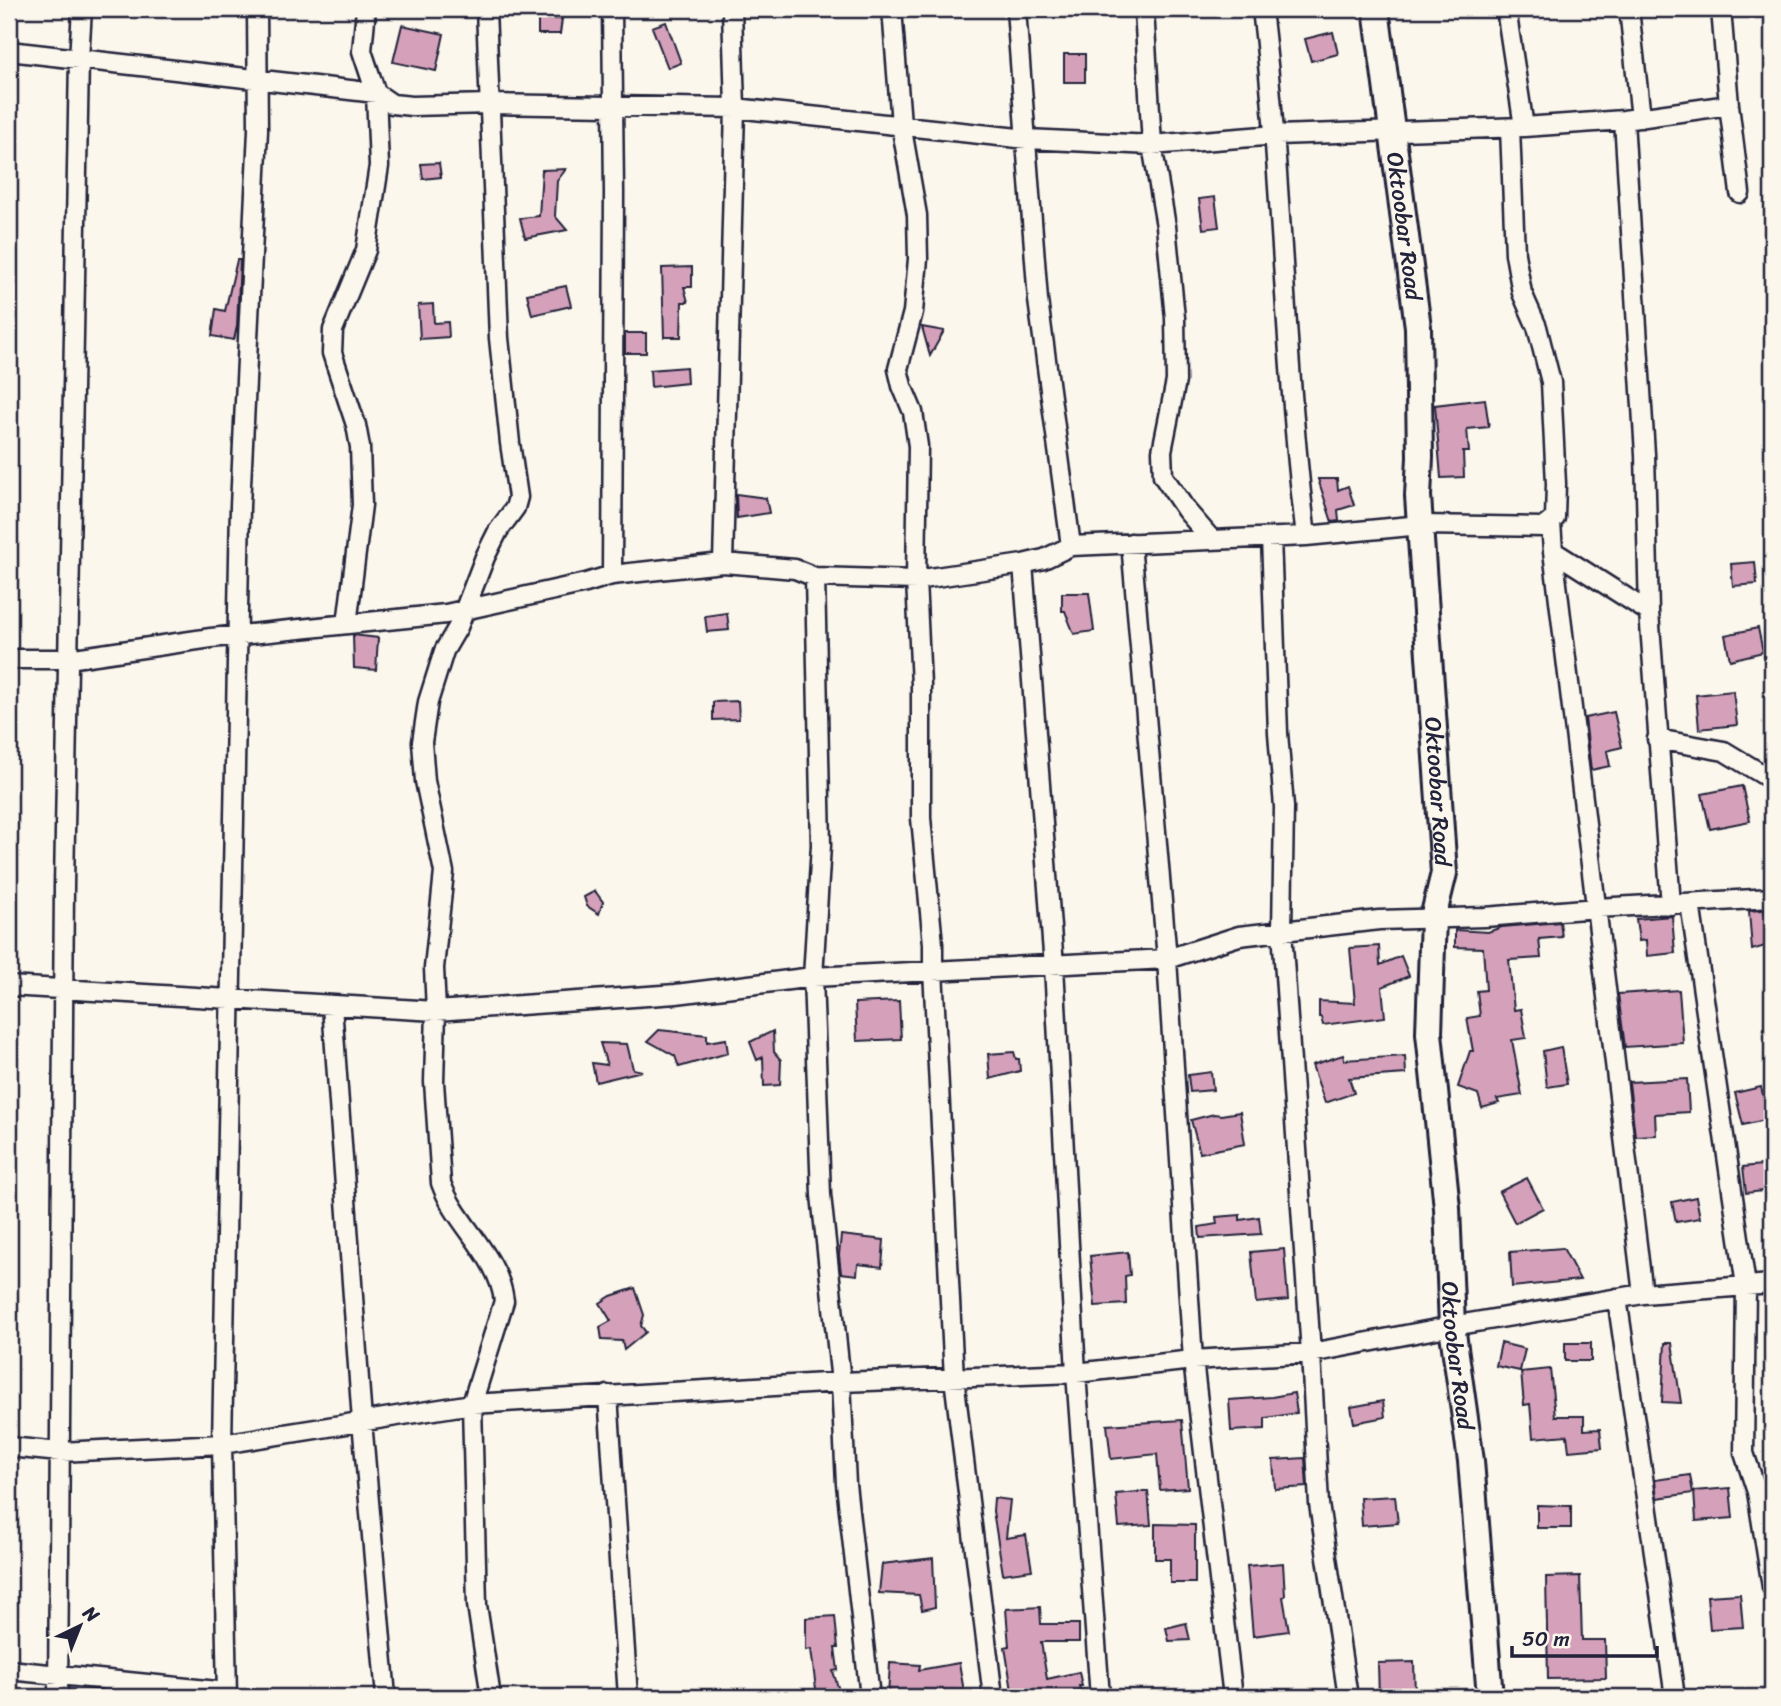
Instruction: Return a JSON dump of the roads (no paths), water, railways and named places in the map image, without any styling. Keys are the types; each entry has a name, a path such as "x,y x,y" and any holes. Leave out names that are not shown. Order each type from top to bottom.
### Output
{"street":[{"path":"58,1697 63,989 82,9"},
{"path":"9,1670 227,1694 222,1444 240,506 258,130 257,9"},
{"path":"347,624 362,505 360,447 356,425 332,353 333,330 366,250 379,166 376,93 362,51 366,9"},
{"path":"486,9 499,338 517,497 515,508 498,531 485,557 458,627 444,651 428,702 422,742 425,781 444,872 434,968 434,1082 441,1184 447,1199 494,1270 504,1301 472,1404 477,1605 491,1697"},
{"path":"612,9 612,575"},
{"path":"723,563 735,108 732,9"},
{"path":"892,9 901,124 917,215 918,259 913,312 898,369 913,412 918,446 916,580 921,685 921,818 933,944 954,1378 993,1697"},
{"path":"1016,9 1038,300 1071,546"},
{"path":"1144,9 1152,145 1166,226 1175,318 1176,381 1162,450 1163,476 1186,510 1212,540"},
{"path":"1262,9 1276,135 1288,343 1306,536"},
{"name":"Oktoobar Road","path":"1376,9 1418,327 1418,496 1444,873 1433,918 1429,1033 1447,1208 1452,1326 1471,1461 1490,1697"},
{"path":"9,659 68,659 237,635 462,611 612,575 723,563 795,569 815,577 916,580 1023,564 1044,559 1071,546 1306,536 1421,526 1544,527 1555,518 1551,382 1537,327 1522,293 1515,254 1517,128 1506,9"},
{"path":"1629,9 1649,612 1671,905"},
{"path":"1721,9 1740,192"},
{"path":"9,51 376,93 392,104 412,106 490,104 735,108 1027,139 1152,145 1276,135 1517,128 1632,119 1729,105"},
{"path":"1551,523 1643,1293"},
{"path":"1271,537 1278,733 1284,807 1282,930 1319,1504 1349,1697"},
{"path":"1131,543 1167,959 1193,1360 1233,1697"},
{"path":"1553,551 1649,612"},
{"path":"1023,564 1054,966 1076,1373 1100,1697"},
{"path":"815,577 821,845 813,977 821,1195 841,1382 846,1484 870,1697"},
{"path":"1657,739 1724,751 1772,780"},
{"path":"9,986 436,1011 676,994 813,977 1167,959 1239,936 1379,920 1485,917 1772,898"},
{"path":"1690,904 1746,1286 1744,1453 1756,1492 1772,1587"},
{"path":"332,1006 362,1421 386,1697"},
{"path":"9,1447 60,1452 222,1444 472,1404 841,1382 1076,1373 1193,1360 1311,1353 1643,1293 1772,1284"},
{"path":"1617,1298 1675,1697"},
{"path":"608,1395 628,1697"}]}
